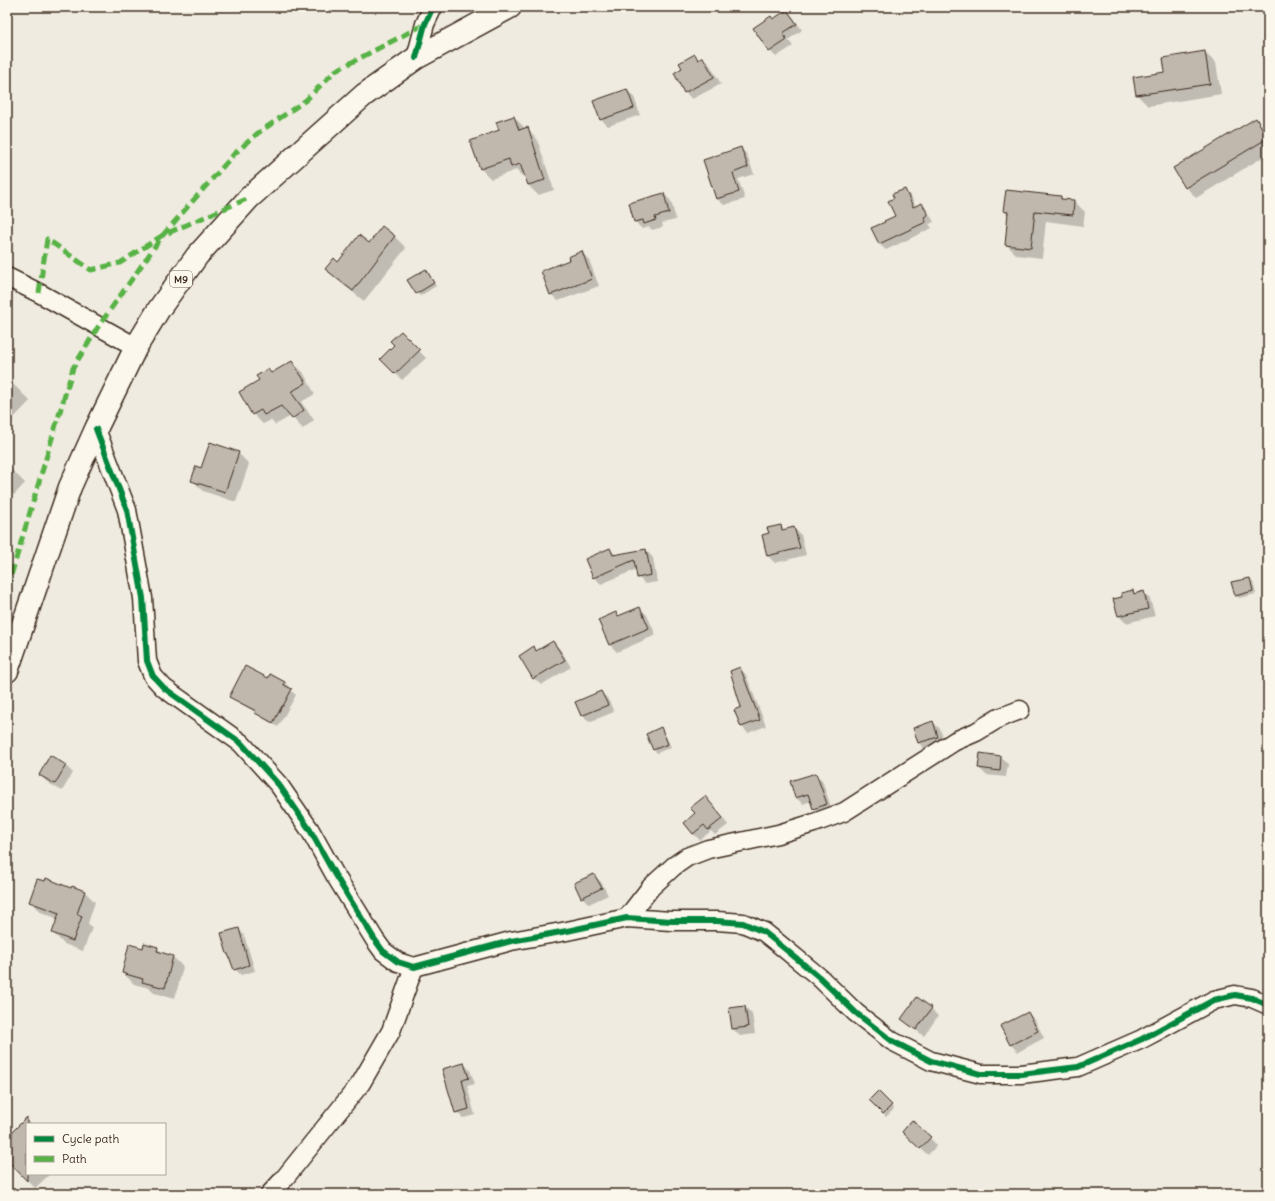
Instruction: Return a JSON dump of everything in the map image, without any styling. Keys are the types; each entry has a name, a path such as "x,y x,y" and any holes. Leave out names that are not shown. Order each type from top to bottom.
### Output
{"main road":[{"name":"M9","path":"7,671 70,488 96,428 136,347 159,309 197,256 249,198 364,95 416,58 510,7"}],"street":[{"path":"416,58 425,24 433,7"},
{"path":"7,277 136,347"},
{"path":"96,428 127,510 143,598 147,661 153,676 164,688 241,743 279,785 310,830 335,875 375,940 383,951 398,962 414,967 511,941 627,918 743,923 764,932 819,977 856,1013 892,1041 932,1061 981,1074 1021,1074 1078,1066 1142,1039 1214,1000 1235,995 1252,998 1268,1005"},
{"path":"627,918 651,887 674,866 687,857 708,850 778,834 844,812 955,741 976,732 999,718 1020,710"},
{"path":"270,1194 361,1083 391,1031 414,967"}],"building":[{"path":"787,10 797,24 783,33 787,40 769,52 753,28 771,16 773,19"},
{"path":"1205,51 1210,84 1136,95 1133,77 1165,72 1163,58"},
{"path":"695,54 698,60 703,57 714,77 684,93 674,73 682,68 679,63"},
{"path":"627,89 634,108 600,120 593,101"},
{"path":"514,116 519,130 528,127 545,180 528,185 520,164 511,167 509,159 480,169 470,141 499,130 496,122"},
{"path":"1256,118 1268,138 1185,188 1173,168"},
{"path":"741,147 748,167 733,173 739,192 716,199 703,160"},
{"path":"905,189 913,207 922,203 928,215 924,217 926,222 879,244 871,228 895,216 888,201 894,198 892,194"},
{"path":"1006,190 1061,196 1061,199 1074,200 1073,215 1035,211 1031,248 1005,245 1008,212 1003,211"},
{"path":"664,193 669,213 655,217 656,220 644,224 643,220 634,222 629,203"},
{"path":"382,226 395,236 353,291 325,269 334,258 338,262 359,235 369,243"},
{"path":"582,251 592,279 550,295 541,271 569,260 568,257"},
{"path":"426,269 434,283 416,294 407,280"},
{"path":"401,331 420,350 395,374 380,359 394,345 390,341"},
{"path":"292,361 306,383 291,392 304,410 292,419 281,406 264,415 261,410 252,415 239,392 259,380 256,376 268,369 271,373"},
{"path":"210,442 239,452 225,492 191,481 196,466 201,468"},
{"path":"781,525 782,530 794,527 800,548 767,556 762,535 769,533 767,528"},
{"path":"610,548 613,555 646,549 651,575 637,578 634,560 593,578 585,559"},
{"path":"1250,578 1253,591 1235,596 1231,582"},
{"path":"1133,590 1134,594 1144,591 1148,609 1118,616 1113,599 1122,597 1121,593"},
{"path":"640,607 649,628 609,645 598,620 616,612 618,616"},
{"path":"553,641 565,660 533,679 519,656 534,646 536,651"},
{"path":"245,666 268,678 270,674 285,682 284,685 292,689 273,723 255,713 256,711 229,697"},
{"path":"740,667 760,720 741,727 734,710 741,707 730,671"},
{"path":"601,691 608,705 581,716 575,702"},
{"path":"933,721 938,737 918,743 913,728"},
{"path":"661,727 668,744 653,750 646,734"},
{"path":"980,753 1001,756 1000,771 978,768"},
{"path":"50,755 66,765 55,784 39,775"},
{"path":"816,773 827,804 813,809 808,794 795,798 790,781"},
{"path":"705,796 723,818 708,830 704,825 693,834 684,823 695,813 690,808"},
{"path":"594,874 602,888 581,898 574,883"},
{"path":"46,878 71,888 72,886 85,891 77,914 82,916 73,941 52,933 59,913 29,902 37,879 45,881"},
{"path":"239,928 249,965 234,970 227,954 221,933"},
{"path":"144,943 158,947 157,951 173,956 165,988 142,982 143,979 122,973 129,944 143,948"},
{"path":"917,997 932,1008 916,1030 901,1019"},
{"path":"745,1006 748,1027 732,1029 729,1008"},
{"path":"1028,1012 1038,1031 1010,1045 1000,1026"},
{"path":"464,1063 469,1078 462,1080 469,1109 455,1113 442,1069"},
{"path":"878,1091 892,1105 883,1114 869,1100"},
{"path":"27,1117 27,1181 7,1160 7,1137"},
{"path":"912,1120 931,1137 920,1149 902,1132"}],"marked path":[{"path":"7,589 73,368 98,327 163,235 234,154 258,133 306,100 335,71 425,24"},
{"path":"39,293 47,239 91,270 120,263 163,235 249,198"}],"cycle path":[{"path":"416,58 425,24 433,7"},
{"path":"96,429 127,510 143,598 147,661 153,676 164,688 241,743 279,785 310,830 335,875 375,940 383,951 398,962 414,967 511,941 627,918 743,923 764,932 819,977 856,1013 892,1041 931,1061 981,1074 1021,1074 1078,1067 1142,1039 1214,1000 1235,995 1252,998 1268,1005"}]}
